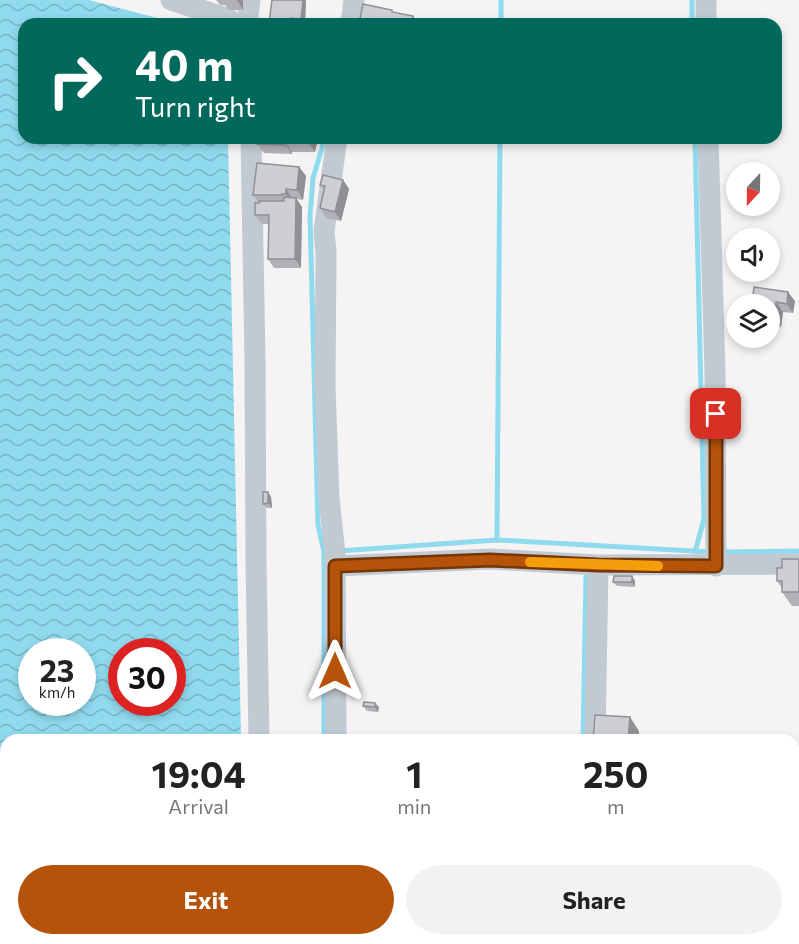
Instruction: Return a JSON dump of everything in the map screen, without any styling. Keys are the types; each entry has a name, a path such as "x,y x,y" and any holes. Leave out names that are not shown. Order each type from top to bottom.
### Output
{"street":[{"path":"171,0 225,18"},
{"path":"248,18 250,0"},
{"path":"352,18 354,0"},
{"path":"706,0 706,18"},
{"path":"251,144 259,734"},
{"path":"336,144 324,231 329,499 335,555 336,734"},
{"path":"708,144 715,371 716,555"},
{"path":"335,555 598,565 716,555 799,564"},
{"path":"595,734 598,565"}],"water":[{"path":"0,0 89,0 157,18 18,18 18,144 228,144 241,734 0,734"}],"building":[{"path":"272,0 303,0 301,18 270,18"},
{"path":"363,4 413,16 413,18 360,18"},
{"path":"257,163 299,167 297,190 286,189 286,194 282,195 253,195"},
{"path":"323,175 343,180 335,212 320,208 325,186 320,185"},
{"path":"284,197 296,198 295,259 268,259 269,215 255,215 255,203 284,201"},
{"path":"754,287 788,292 787,304 780,303 780,294 753,294"},
{"path":"263,492 268,492 268,503 263,504"},
{"path":"782,559 799,559 799,592 782,592 782,581 777,581 777,568 782,568"},
{"path":"614,576 632,576 632,582 613,582"},
{"path":"364,702 375,703 375,707 363,706"},
{"path":"595,715 630,717 629,734 593,734"}],"waterway":[{"path":"501,0 501,18"},
{"path":"692,0 692,18"},
{"path":"323,144 313,178 310,215 318,525 324,552 324,734"},
{"path":"497,540 500,144"},
{"path":"695,144 704,519 695,552"},
{"path":"339,551 497,540 710,552"},
{"path":"720,552 799,551"},
{"path":"583,734 586,577"}],"slow traffic":[{"path":"530,562 658,566"}],"route":[{"path":"335,671 335,566 490,560 598,565 716,566 716,414"}]}
